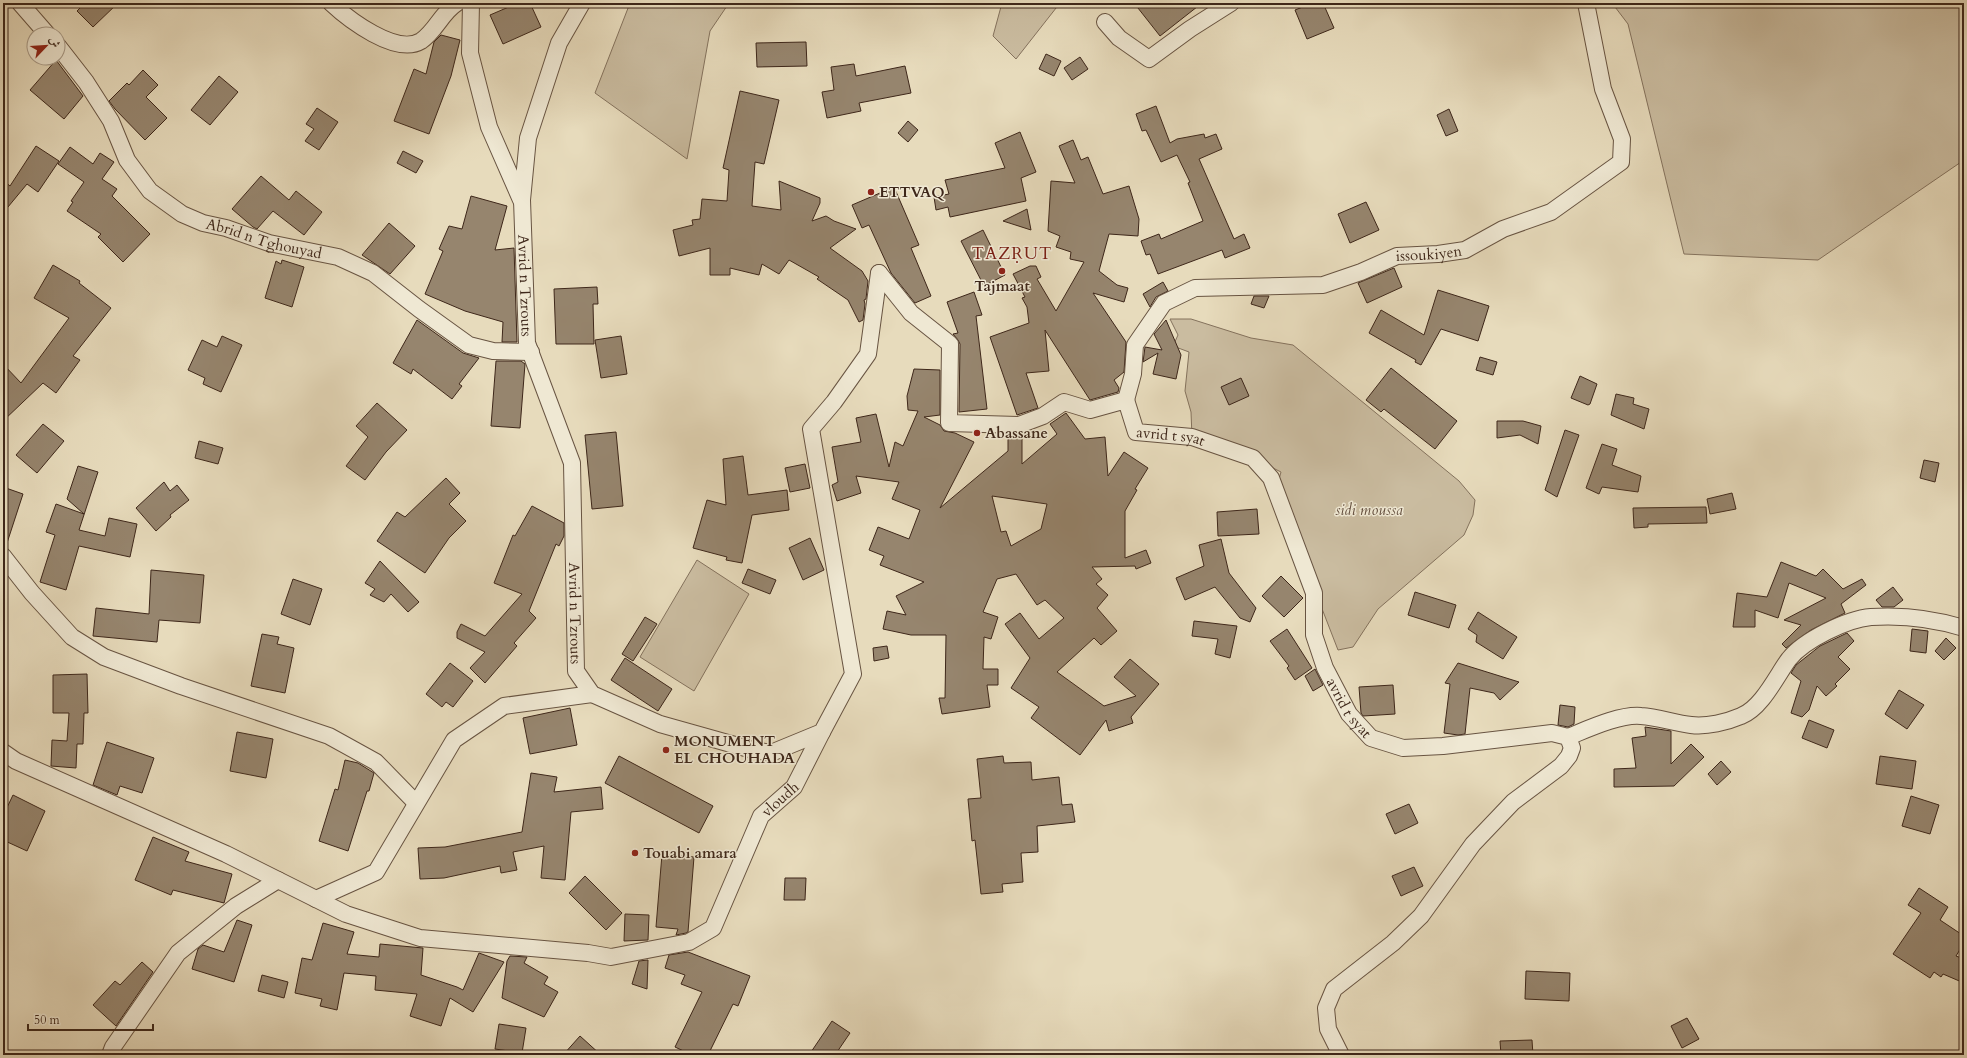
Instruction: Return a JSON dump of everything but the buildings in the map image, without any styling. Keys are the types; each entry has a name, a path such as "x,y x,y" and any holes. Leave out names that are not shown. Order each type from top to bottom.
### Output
{"street":[{"path":"20,3 40,26"},
{"path":"331,3 357,24 380,37 394,42 409,44 420,41 434,28 451,7 457,3"},
{"path":"471,3 470,53 489,126 522,200"},
{"name":"Avrid n Tzrouts","path":"582,3 559,43 528,138 522,200 527,343 572,463 576,671 592,694"},
{"path":"1105,22 1119,38 1149,59 1190,29 1231,3"},
{"name":"issoukiyen","path":"1126,400 1132,374 1135,345 1164,303 1195,288 1261,286 1279,288 1323,285 1361,272 1397,256 1438,254 1465,250 1503,229 1551,212 1621,162 1622,139 1603,89 1586,3"},
{"name":"Abrid n Tghouyad","path":"66,56 86,82 111,122 127,160 150,191 182,214 203,223 226,228 269,243 338,258 373,272 419,309 469,345 493,351 531,352"},
{"path":"316,899 376,872 454,740 504,706 592,694 660,724 741,747 771,753 822,732 853,674 811,429 834,402 868,354 880,273 911,313 950,344 949,423 1019,425 1043,416 1064,402 1090,410 1126,400"},
{"name":"avrid t syat","path":"1126,400 1136,432 1192,437 1253,458 1271,478 1314,592 1314,636 1326,668 1349,714 1371,738 1403,748 1443,746 1552,733 1568,736"},
{"path":"3,556 32,593 72,637 104,657 181,686 329,736 376,762 416,803"},
{"path":"1341,1055 1328,1029 1326,1008 1334,989 1393,943 1421,916 1473,844 1483,833 1513,802 1561,766 1569,756 1572,748 1568,736 1612,720 1639,716 1692,725 1717,723 1743,715 1765,696 1790,658 1809,640 1839,626 1870,617 1936,620 1964,628"},
{"name":"vloudh","path":"3,752 16,761 226,854 346,914 420,938 588,953 611,957 689,942 713,928 761,816 794,787 822,732"},
{"path":"110,1055 113,1047 178,953 236,906 278,880"}],"green space":[{"path":"630,3 729,3 710,31 687,159 595,93"},
{"path":"1002,3 1060,3 1016,59 993,36"},
{"path":"1612,3 1964,3 1964,160 1818,260 1684,254 1628,24"},
{"name":"sidi moussa","path":"1170,319 1191,319 1251,338 1293,345 1459,481 1475,500 1473,515 1464,535 1378,609 1353,647 1338,650 1276,490 1281,472 1253,458 1192,437 1191,412 1185,391 1189,352 1173,346 1178,335"},
{"path":"697,560 749,594 694,691 640,657"}],"place":[{"name":"ETTVAQ","path":"871,192"},
{"name":"Tajmaat","path":"1002,271"},
{"name":"Abassane","path":"977,433"},
{"name":"MONUMENT EL CHOUHADA","path":"666,750"},
{"name":"Touabi amara","path":"635,853"}],"district":[{"name":"TAZṚUT","path":"1012,253"}]}
